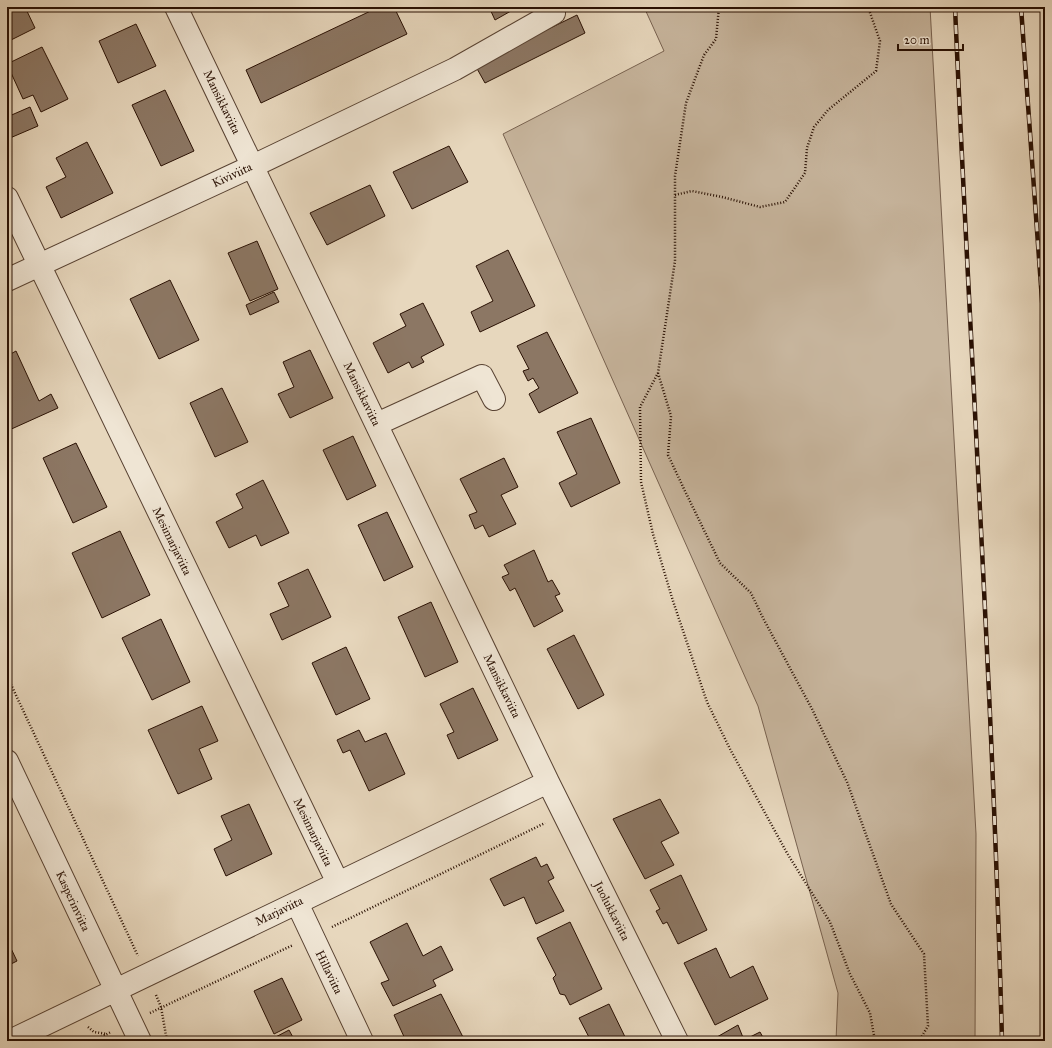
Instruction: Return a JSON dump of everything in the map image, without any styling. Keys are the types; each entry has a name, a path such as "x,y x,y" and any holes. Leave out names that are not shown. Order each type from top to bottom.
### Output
{"street":[{"name":"Mansikkaviita","path":"176,7 548,782"},
{"name":"Kiviviita","path":"7,280 253,166 455,69 554,13 551,7"},
{"name":"Mesimarjaviita","path":"7,198 338,883"},
{"path":"377,424 482,376 494,399"},
{"name":"Kasperinviita","path":"7,761 140,1041"},
{"name":"Marjaviita","path":"10,1041 548,782"},
{"name":"Juolukkaviita","path":"548,782 677,1041"},
{"name":"Hillaviita","path":"297,903 362,1041"}],"path":[{"path":"719,7 716,39 704,55 686,103 675,176 675,261 658,373 640,407 641,482 653,534 673,601 707,702 730,749 787,853 830,922 850,974 870,1013 875,1041"},
{"path":"675,195 692,191 760,206 785,202 805,173 808,148 814,127 828,110 876,71 880,41 868,7"},
{"path":"658,373 671,416 668,455 720,563 751,593 812,710 847,782 891,904 924,954 928,1026 919,1041"},
{"path":"7,676 147,974 161,1007 167,1041"}],"shaded area":[{"path":"644,7 930,7 976,834 975,1041 836,1041 838,993 758,706 503,134 664,51"}],"building":[{"path":"7,7 25,7 35,28 7,42"},
{"path":"379,7 394,7 407,34 261,103 246,70"},
{"path":"489,7 518,7 495,20"},
{"path":"577,15 585,33 485,83 475,65"},
{"path":"136,24 156,66 118,83 99,41"},
{"path":"42,47 68,99 41,112 33,95 23,99 7,64"},
{"path":"165,90 194,151 161,166 132,105"},
{"path":"30,107 38,126 10,138 7,131 7,117"},
{"path":"87,142 113,193 61,218 46,187 66,177 56,158"},
{"path":"449,146 468,182 412,209 393,172"},
{"path":"370,185 385,216 327,245 310,213"},
{"path":"257,241 278,289 250,301 228,253"},
{"path":"508,250 535,306 480,332 471,312 493,301 476,266"},
{"path":"170,280 199,340 159,359 130,299"},
{"path":"274,292 279,302 250,315 246,305"},
{"path":"423,303 444,345 421,357 424,362 412,368 409,362 388,373 373,343 406,326 400,314"},
{"path":"547,332 578,393 539,413 529,394 539,388 533,378 528,381 523,371 529,369 517,346"},
{"path":"310,350 333,398 290,418 278,394 294,387 283,362"},
{"path":"16,351 39,401 51,394 58,408 7,431 7,356"},
{"path":"222,388 248,442 215,457 190,403"},
{"path":"591,418 620,483 571,507 559,483 577,474 557,432"},
{"path":"353,436 376,486 347,500 323,450"},
{"path":"76,443 107,507 73,523 43,458"},
{"path":"504,458 518,487 501,495 516,524 489,537 483,525 475,529 469,515 477,512 460,479"},
{"path":"263,480 289,533 261,546 256,535 229,548 216,522 243,508 236,494"},
{"path":"387,512 413,567 384,581 358,525"},
{"path":"120,531 150,595 102,618 72,553"},
{"path":"534,550 548,582 552,580 560,594 555,596 563,611 534,627 515,588 510,591 502,577 509,574 504,565"},
{"path":"308,569 331,617 282,640 270,614 289,606 278,583"},
{"path":"431,602 458,662 425,677 398,617"},
{"path":"161,619 190,682 152,700 122,638"},
{"path":"574,635 604,695 578,709 547,649"},
{"path":"346,647 370,699 336,715 312,663"},
{"path":"473,688 498,740 458,759 447,735 454,732 440,704"},
{"path":"202,706 218,741 199,749 212,779 178,794 148,730"},
{"path":"359,730 365,742 386,733 405,774 369,791 350,750 343,753 337,740"},
{"path":"660,799 679,833 661,842 674,865 645,879 613,819"},
{"path":"249,804 272,854 226,876 214,849 232,840 221,816"},
{"path":"536,857 541,867 547,864 554,878 548,881 564,911 536,924 524,897 504,906 490,879"},
{"path":"681,875 707,930 678,944 667,922 663,924 656,911 660,909 650,890"},
{"path":"570,922 602,989 570,1005 565,995 560,994 553,978 556,975 537,938"},
{"path":"407,923 423,956 441,946 453,970 433,980 436,986 393,1006 381,983 389,980 370,942"},
{"path":"7,940 17,961 7,966"},
{"path":"716,948 730,978 753,966 768,999 715,1025 684,963"},
{"path":"282,978 302,1020 274,1034 254,991"},
{"path":"441,994 465,1041 428,1041 427,1038 419,1041 406,1041 394,1015"},
{"path":"609,1004 627,1041 591,1041 579,1018"},
{"path":"738,1025 744,1040 760,1032 765,1041 710,1041"},
{"path":"289,1030 295,1041 268,1041"}],"railway":[{"path":"955,7 993,782 1002,1041"},
{"path":"1021,7 1045,342"}]}
